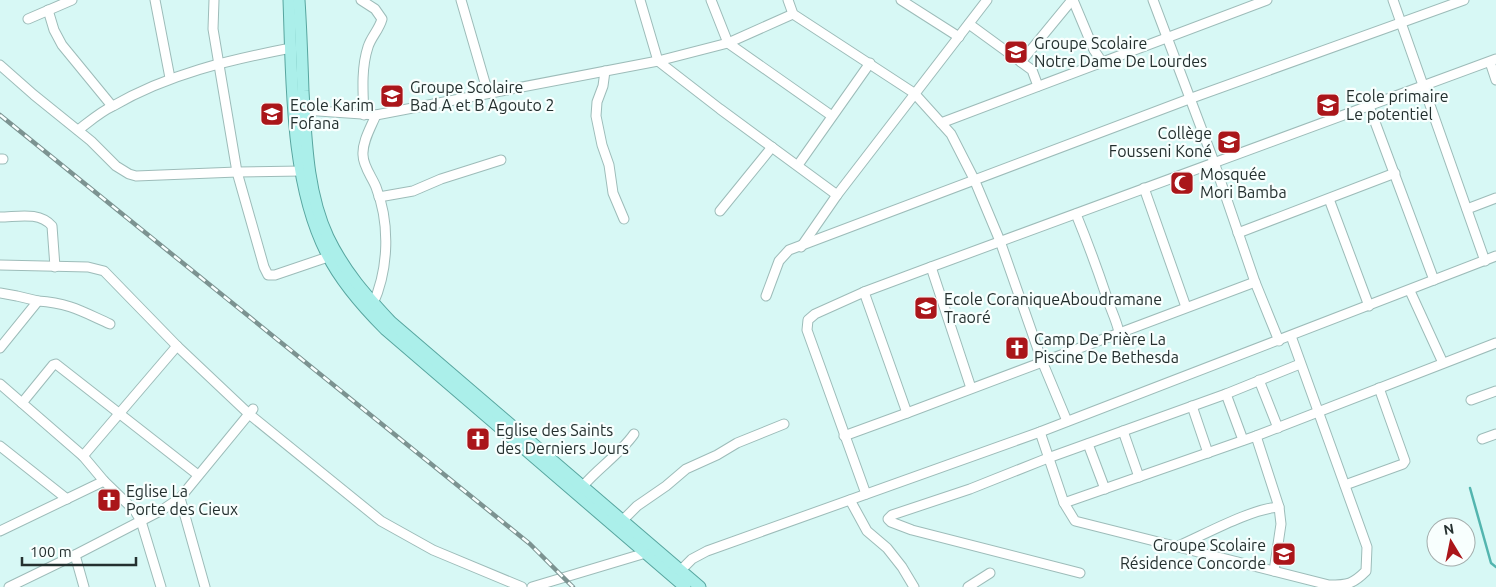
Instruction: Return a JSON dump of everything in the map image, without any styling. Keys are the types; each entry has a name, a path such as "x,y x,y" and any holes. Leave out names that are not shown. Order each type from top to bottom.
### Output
{"main road":[{"path":"289,0 295,127 302,171 314,223 328,256 362,305 385,330 652,551 677,574 700,587"},
{"path":"299,0 304,110 310,173 322,220 340,258 357,286 391,322 623,520 652,551"},
{"path":"677,574 685,587"}],"street":[{"path":"28,19 72,0"},
{"path":"155,0 170,78"},
{"path":"214,0 213,29 237,172 264,267 268,274 275,275 328,256"},
{"path":"361,0 376,9 382,19 366,54 363,88 364,115"},
{"path":"461,0 488,94"},
{"path":"640,0 658,61 720,110 837,194"},
{"path":"711,0 728,43 832,116"},
{"path":"788,0 793,14 914,93 958,144 1000,241 1042,361 1067,421"},
{"path":"901,0 959,37"},
{"path":"801,247 837,194 987,0"},
{"path":"1021,62 1072,0 1094,50 1102,62"},
{"path":"1153,0 1214,162 1254,282 1279,341"},
{"path":"1236,0 1240,10"},
{"path":"941,123 1267,0"},
{"path":"1392,0 1424,85 1485,261"},
{"path":"766,296 779,261 789,250 1189,99 1464,0"},
{"path":"48,10 54,30 62,45 112,106"},
{"path":"304,110 376,115 658,61 728,43 793,14"},
{"path":"969,24 1032,70 1036,75 1038,86"},
{"path":"78,130 112,106 170,78 218,63 291,48"},
{"path":"866,494 807,330 808,320 814,314 864,292 1000,241 1493,60 1496,80"},
{"path":"798,165 870,63"},
{"path":"0,65 78,130 116,166 128,174 136,176 302,171"},
{"path":"606,71 603,86 596,102 596,116 602,145 610,165 613,193 624,219"},
{"path":"1369,106 1434,280"},
{"path":"374,304 380,286 386,243 385,221 379,196 362,157 376,115"},
{"path":"720,211 772,147"},
{"path":"379,196 413,191 441,179 501,160"},
{"path":"1238,233 1395,173"},
{"path":"1144,188 1186,307"},
{"path":"1467,209 1496,198"},
{"path":"1329,199 1369,306"},
{"path":"1076,214 1088,241 1119,332"},
{"path":"0,217 38,216 49,222 52,226 55,267"},
{"path":"677,574 692,559 707,551 1040,432 1410,291 1496,256"},
{"path":"0,265 88,267 104,271 177,346 251,412 382,520 433,550 522,587"},
{"path":"931,267 971,388"},
{"path":"844,436 1254,282"},
{"path":"1410,291 1444,363"},
{"path":"864,292 907,413"},
{"path":"0,294 17,296 38,302 66,305 80,309 110,324"},
{"path":"0,348 38,302"},
{"path":"1040,432 1064,503 1074,520 1329,585 1346,585 1356,581 1366,571 1367,547 1291,336"},
{"path":"1064,503 1278,428 1496,343"},
{"path":"83,456 177,346"},
{"path":"22,403 53,365 56,364 198,475"},
{"path":"1080,573 912,530 888,519 892,515 970,489 1048,458 1226,394 1300,364"},
{"path":"1259,380 1278,428"},
{"path":"0,384 83,456 104,481 135,511 141,521 161,587"},
{"path":"1345,485 1403,464 1405,461 1379,388"},
{"path":"1471,400 1496,391"},
{"path":"1226,394 1243,440"},
{"path":"1192,406 1208,453"},
{"path":"9,587 141,521 180,498 251,412"},
{"path":"623,520 637,506 666,486 686,469 717,456 736,443 784,424"},
{"path":"1123,431 1139,477"},
{"path":"583,486 624,447 634,434"},
{"path":"1482,439 1496,434"},
{"path":"1256,436 1279,507 1281,524 1274,571"},
{"path":"1088,444 1105,489"},
{"path":"0,446 67,499"},
{"path":"0,459 10,454"},
{"path":"0,530 104,481"},
{"path":"180,498 205,587"},
{"path":"850,500 867,531 887,548 914,587"},
{"path":"1176,547 1245,517 1279,507"},
{"path":"532,587 652,551"},
{"path":"75,555 84,587"},
{"path":"968,587 990,573"}],"waterway":[{"path":"1470,488 1491,563 1496,567"}],"railway":[{"path":"0,115 530,544 573,587"}],"place":[{"name":"Groupe Scolaire Notre Dame De Lourdes","path":"1016,52"},
{"name":"Groupe Scolaire Bad A et B Agouto 2","path":"392,96"},
{"name":"Ecole primaire Le potentiel","path":"1328,105"},
{"name":"Ecole Karim Fofana","path":"272,114"},
{"name":"Collège Fousseni Koné","path":"1229,142"},
{"name":"Mosquée Mori Bamba","path":"1182,183"},
{"name":"Ecole CoraniqueAboudramane Traoré","path":"926,308"},
{"name":"Camp De Prière La Piscine De Bethesda","path":"1017,348"},
{"name":"Eglise des Saints des Derniers Jours","path":"478,439"},
{"name":"Eglise La Porte des Cieux","path":"109,500"},
{"name":"Groupe Scolaire Résidence Concorde","path":"1284,554"}]}
